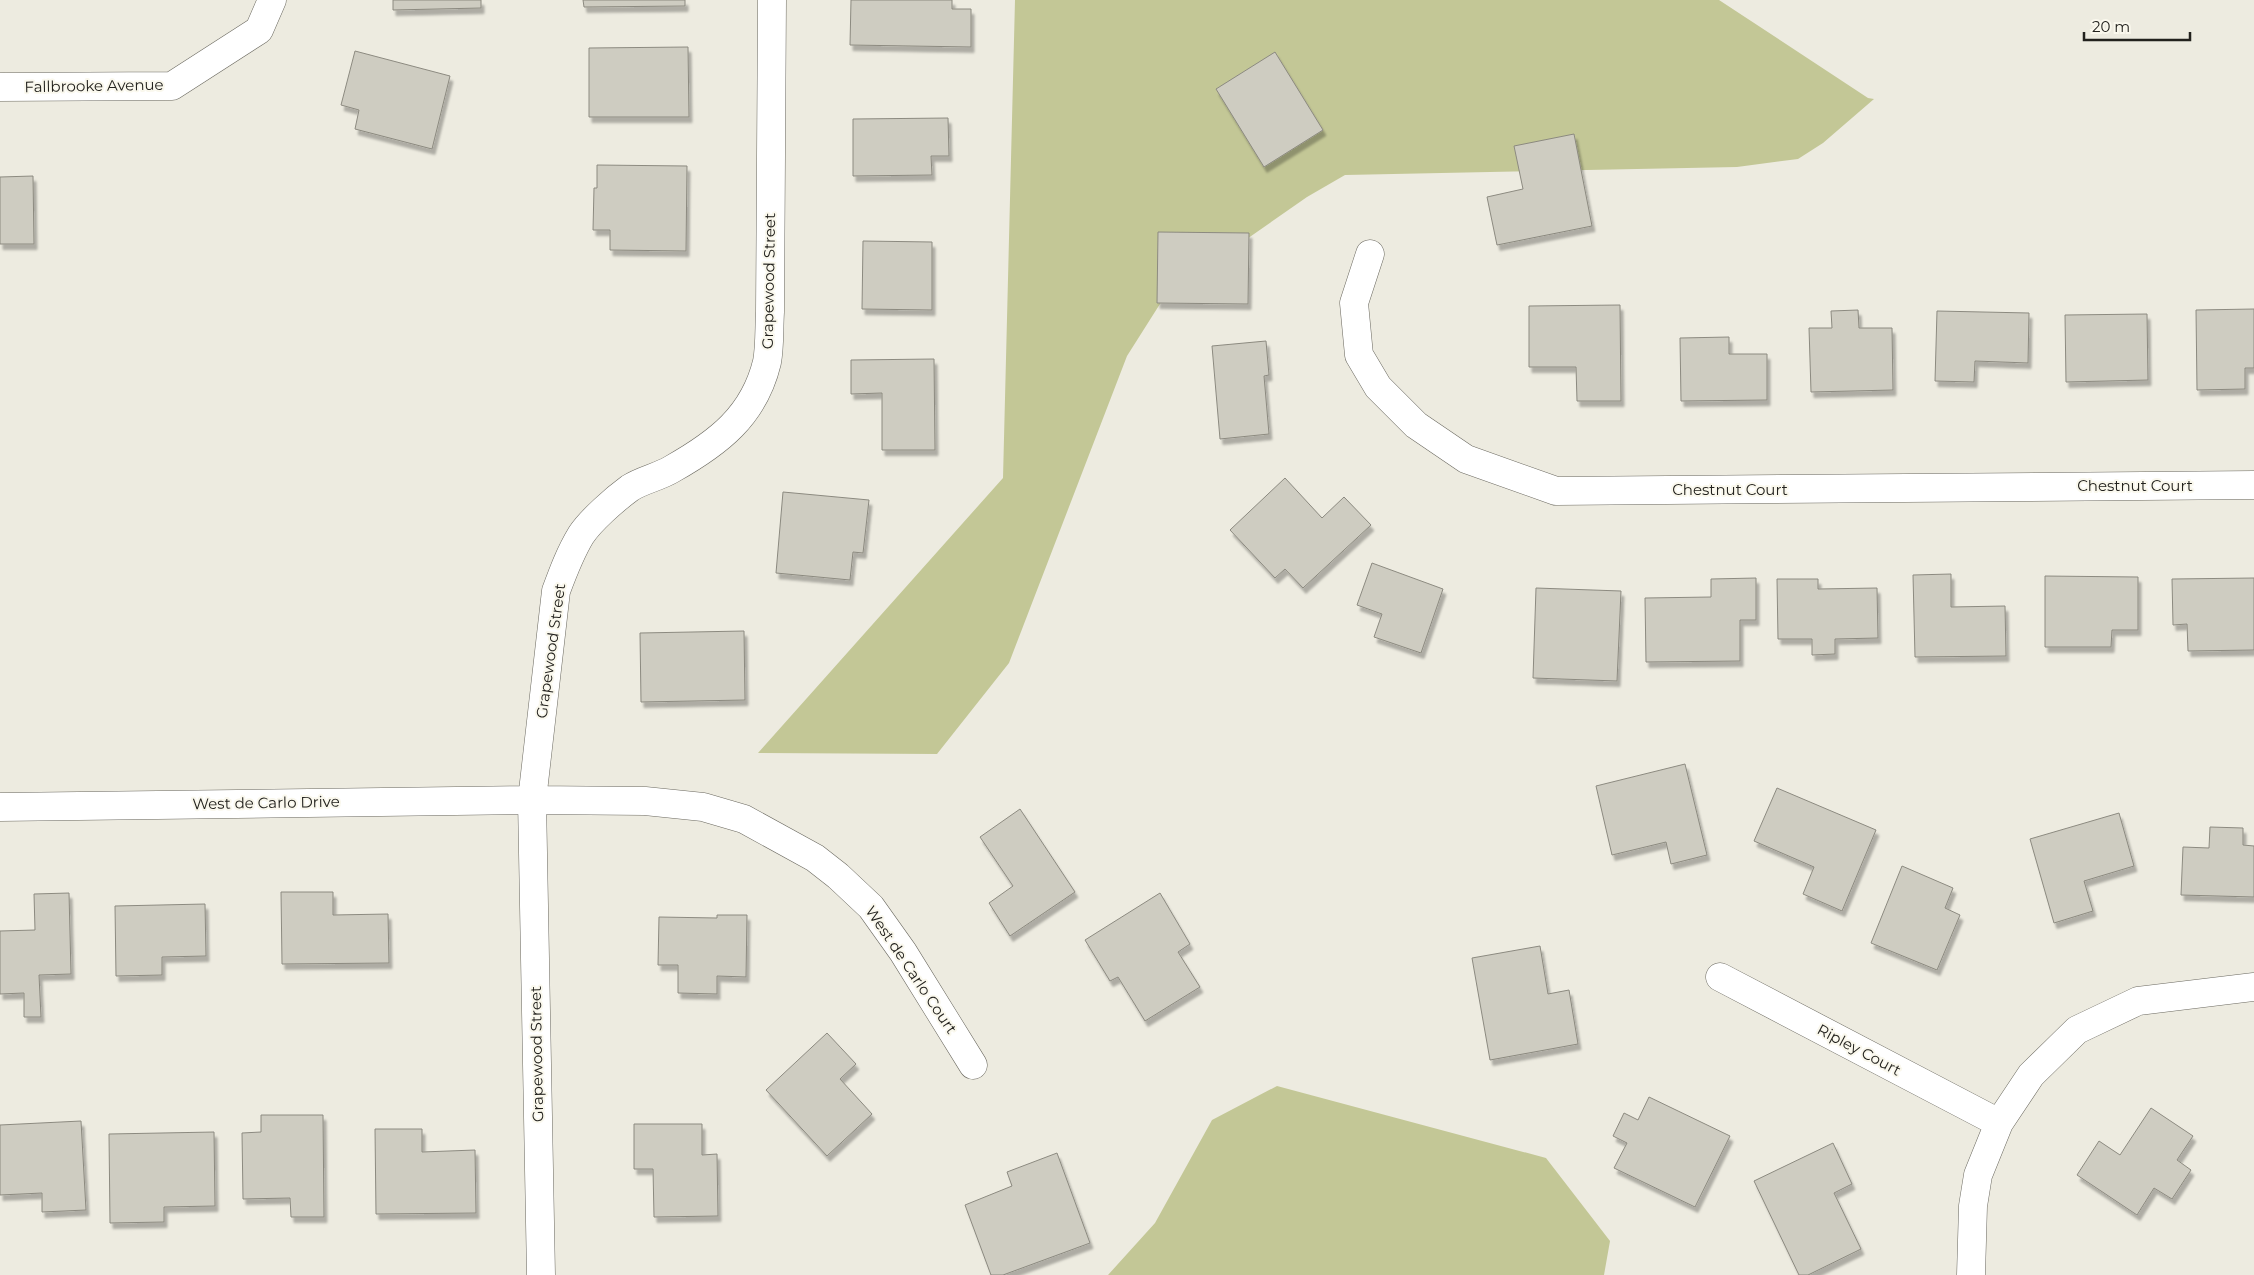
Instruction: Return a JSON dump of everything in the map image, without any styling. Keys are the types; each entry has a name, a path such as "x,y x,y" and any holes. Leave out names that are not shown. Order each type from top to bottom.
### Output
{"street":[{"name":"Fallbrooke Avenue","path":"0,87 172,86 260,30 272,0"},
{"name":"Grapewood Street","path":"541,1275 532,800 556,591 568,559 582,534 632,487 660,476 697,455 727,433 747,409 759,386 767,361 770,312 772,0"},
{"name":"Chestnut Court","path":"1370,254 1354,303 1359,355 1378,387 1416,425 1466,459 1556,491 2254,485"},
{"name":"West de Carlo Drive","path":"0,807 532,800"},
{"name":"West de Carlo Court","path":"532,800 645,801 703,808 744,820 815,858 838,876 871,907 903,952 973,1065"},
{"name":"Ripley Court","path":"1720,977 1999,1123"},
{"path":"1971,1275 1973,1206 1978,1175 1999,1123 2031,1074 2077,1030 2138,1001 2254,987"}],"green space":[{"path":"1015,0 1719,0 1868,98 1874,99 1823,143 1798,159 1737,167 1345,175 1307,197 1165,296 1127,356 1009,663 937,754 758,753 1003,478"},
{"path":"1277,1086 1546,1158 1610,1241 1604,1275 1108,1275 1155,1223 1212,1120"}],"building":[{"path":"393,0 481,0 481,8 393,10"},
{"path":"583,0 685,0 685,6 584,7"},
{"path":"851,0 952,0 952,9 971,9 971,47 850,45"},
{"path":"688,47 689,117 589,117 589,48"},
{"path":"355,51 450,76 432,149 355,129 359,110 341,105"},
{"path":"1275,52 1323,130 1264,167 1216,89"},
{"path":"948,118 949,156 931,156 932,175 853,176 853,119"},
{"path":"1574,134 1592,226 1497,245 1487,197 1523,189 1514,146"},
{"path":"597,165 687,166 686,251 610,250 610,230 593,230 594,188 597,188"},
{"path":"33,176 34,244 0,244 0,177"},
{"path":"1158,232 1249,233 1248,304 1157,303"},
{"path":"863,241 932,242 932,310 862,309"},
{"path":"1620,305 1621,401 1577,401 1576,367 1529,367 1529,306"},
{"path":"2254,309 2254,368 2245,368 2245,389 2197,390 2196,310"},
{"path":"1858,310 1859,328 1892,328 1893,390 1811,392 1809,328 1832,328 1831,311"},
{"path":"1937,311 2029,313 2028,363 1975,361 1974,382 1935,381"},
{"path":"2147,314 2148,380 2066,382 2065,315"},
{"path":"1729,337 1729,354 1767,354 1767,400 1681,401 1680,338"},
{"path":"1266,341 1269,375 1264,376 1269,434 1220,439 1212,346"},
{"path":"934,359 935,450 882,450 882,393 851,394 851,360"},
{"path":"1285,478 1322,518 1344,497 1371,525 1303,588 1285,569 1275,578 1230,530"},
{"path":"783,492 869,500 863,553 853,552 850,580 776,573"},
{"path":"1372,563 1443,589 1421,653 1374,637 1382,614 1357,605"},
{"path":"1951,574 1951,607 2005,606 2006,656 1915,657 1913,575"},
{"path":"2045,576 2138,577 2138,630 2112,630 2111,647 2045,647"},
{"path":"1756,578 1756,620 1740,620 1740,661 1646,662 1645,598 1711,597 1711,579"},
{"path":"2254,578 2254,650 2188,651 2187,624 2173,625 2172,579"},
{"path":"1777,579 1818,579 1818,589 1877,588 1878,638 1835,639 1835,654 1812,655 1812,639 1778,639"},
{"path":"1536,588 1621,591 1617,681 1533,678"},
{"path":"744,631 745,700 641,702 640,633"},
{"path":"1685,764 1707,855 1671,864 1666,842 1612,855 1596,786"},
{"path":"1777,788 1876,830 1842,911 1803,894 1814,867 1754,841"},
{"path":"1020,809 1075,892 1010,936 989,903 1013,886 980,837"},
{"path":"2119,813 2134,866 2084,881 2093,911 2054,923 2030,839"},
{"path":"2210,827 2243,828 2243,845 2254,846 2254,897 2181,895 2183,847 2209,848"},
{"path":"1902,866 1953,888 1945,908 1960,915 1937,970 1871,943"},
{"path":"281,892 333,892 333,915 388,914 389,963 282,964"},
{"path":"69,893 71,974 39,975 41,1017 24,1017 24,993 0,994 0,931 35,930 34,894"},
{"path":"1160,893 1190,944 1178,952 1200,987 1145,1021 1118,977 1110,981 1085,940"},
{"path":"205,904 206,956 162,957 162,975 116,976 115,906"},
{"path":"717,915 747,915 746,977 717,976 717,994 678,993 678,965 658,965 659,917 717,918"},
{"path":"1540,946 1548,994 1569,990 1578,1044 1490,1060 1472,958"},
{"path":"827,1033 856,1064 840,1079 872,1114 827,1156 766,1090"},
{"path":"1649,1097 1730,1136 1695,1207 1614,1168 1627,1143 1613,1136 1624,1113 1638,1120"},
{"path":"2151,1108 2193,1136 2177,1160 2191,1170 2172,1199 2154,1188 2137,1215 2077,1175 2099,1141 2120,1155"},
{"path":"261,1115 323,1115 324,1217 291,1217 290,1198 243,1199 242,1133 261,1132"},
{"path":"81,1121 86,1210 42,1212 42,1193 0,1195 0,1125"},
{"path":"634,1124 702,1124 702,1155 717,1154 718,1216 654,1217 653,1169 634,1169"},
{"path":"375,1129 422,1129 422,1152 475,1150 476,1213 376,1214"},
{"path":"214,1132 215,1206 164,1207 164,1222 110,1223 109,1134"},
{"path":"1833,1143 1852,1184 1834,1193 1861,1249 1808,1275 1799,1275 1754,1181"},
{"path":"1057,1153 1090,1243 1003,1275 991,1275 965,1205 1012,1186 1007,1172"}]}
